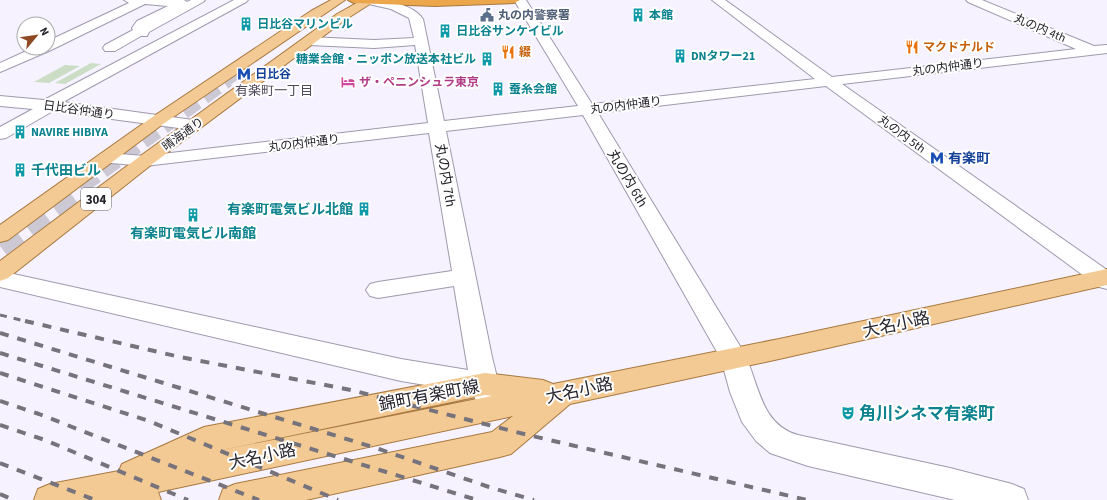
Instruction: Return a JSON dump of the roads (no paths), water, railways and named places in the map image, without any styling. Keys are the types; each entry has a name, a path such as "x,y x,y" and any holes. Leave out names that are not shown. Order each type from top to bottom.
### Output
{"highway":[{"path":"354,0 435,3 514,0"}],"main road":[{"name":"晴海通り","path":"0,235 157,121 315,14 340,0"},
{"name":"晴海通り","path":"0,273 145,161 341,17 369,0"},
{"name":"大名小路","path":"50,500 104,494 488,396 561,395 1105,279"},
{"path":"235,500 500,444 561,395"},
{"path":"104,494 145,500"}],"street":[{"path":"130,0 182,3 141,24 138,28 143,33"},
{"path":"56,42 145,0"},
{"path":"110,48 199,0"},
{"path":"0,134 48,106 242,0"},
{"name":"丸の内 7th","path":"369,0 398,8 414,15 421,41 438,127 464,277 488,396"},
{"name":"丸の内 6th","path":"520,0 588,110 734,358 746,403 761,427 776,442 813,453 966,487 1012,500"},
{"name":"丸の内 5th","path":"718,0 828,82 1105,279"},
{"name":"丸の内 4th","path":"972,0 1107,57"},
{"path":"153,18 171,17 184,14"},
{"path":"309,40 374,44 421,41"},
{"name":"丸の内仲通り","path":"106,158 145,161 1107,49"},
{"path":"0,68 26,56"},
{"name":"日比谷仲通り","path":"0,102 48,106 194,126"},
{"path":"0,116 29,104"},
{"path":"378,290 464,277"},
{"path":"0,279 401,370 488,396"}],"tunnel":[{"path":"226,80 236,73"},
{"path":"82,185 227,79"},
{"path":"0,246 84,184"}],"railway":[{"path":"0,315 29,322"},
{"path":"25,321 180,357 351,390 528,435 807,500"},
{"path":"0,333 376,448 489,487 534,500"},
{"path":"0,353 477,500"},
{"path":"0,373 149,421 338,500"},
{"path":"0,401 39,414 259,500"},
{"path":"0,425 45,440 188,500"},
{"path":"0,463 95,500"},
{"path":"0,494 14,500"}],"place":[{"name":"丸の内警察署","path":"487,15"},
{"name":"本館","path":"638,15"},
{"name":"日比谷マリンビル","path":"246,24"},
{"name":"日比谷サンケイビル","path":"445,31"},
{"name":"マクドナルド","path":"912,47"},
{"name":"綴","path":"508,52"},
{"name":"DNタワー21","path":"680,56"},
{"name":"糖業会館・ニッポン放送本社ビル","path":"487,59"},
{"name":"日比谷","path":"244,74"},
{"name":"ザ・ペニンシュラ東京","path":"348,82"},
{"name":"蚕糸会館","path":"498,89"},
{"name":"NAVIRE HIBIYA","path":"20,132"},
{"name":"有楽町","path":"937,158"},
{"name":"千代田ビル","path":"20,170"},
{"name":"有楽町電気ビル北館","path":"364,209"},
{"name":"有楽町電気ビル南館","path":"193,215"},
{"name":"角川シネマ有楽町","path":"848,413"}],"district":[{"name":"有楽町一丁目","path":"274,90"}]}
